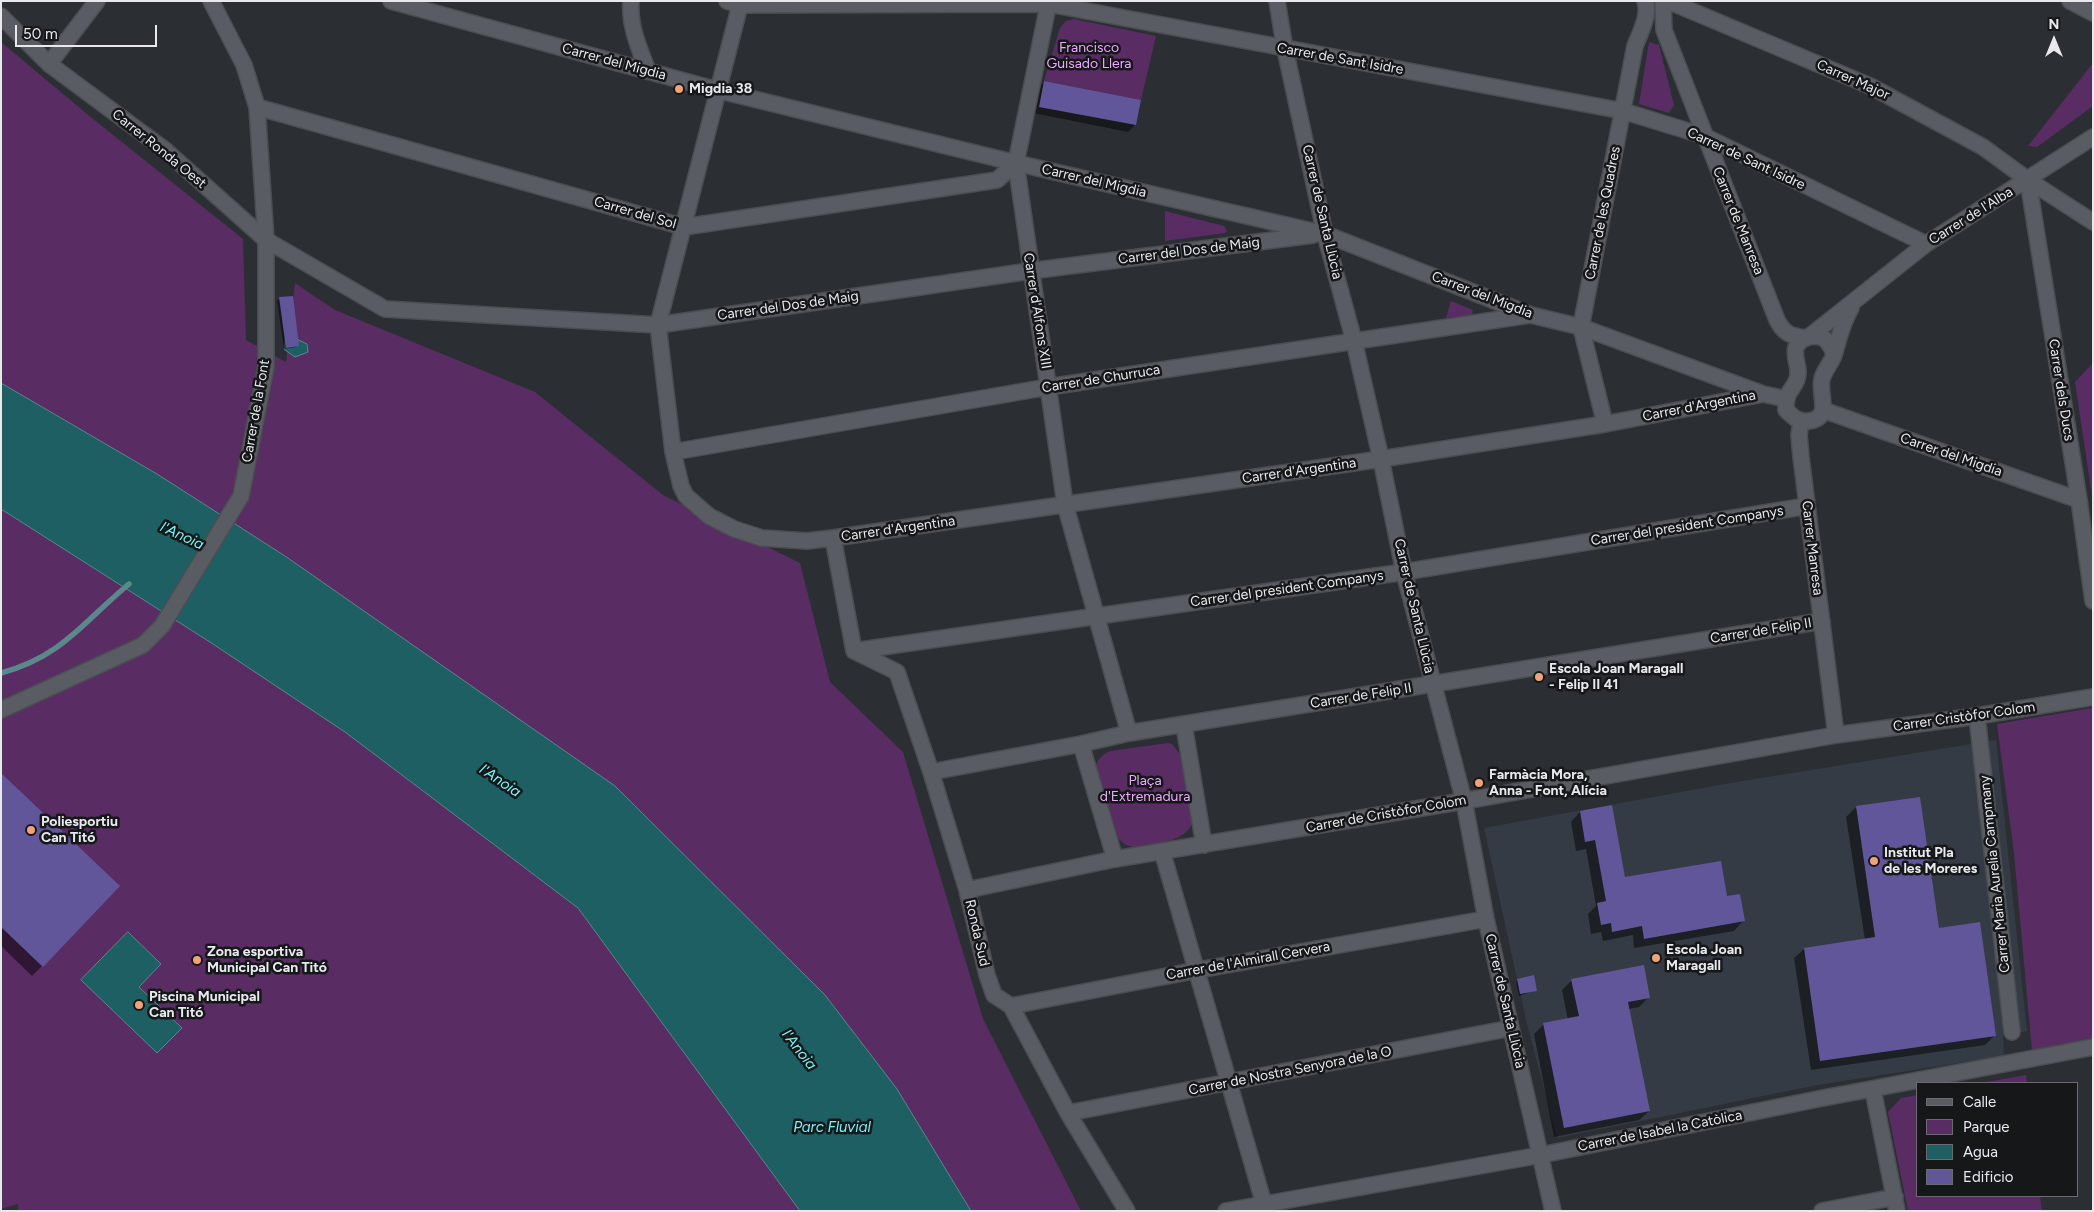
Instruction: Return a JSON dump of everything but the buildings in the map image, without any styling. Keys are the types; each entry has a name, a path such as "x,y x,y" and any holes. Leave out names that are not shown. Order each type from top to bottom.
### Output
{"street":[{"path":"49,64 97,1"},
{"name":"Carrer de la Font","path":"1,710 143,645 162,626 239,500 266,367 266,240 258,106 244,66 211,1"},
{"name":"Carrer del Migdia","path":"390,1 718,90 1016,163 1325,234 1531,314 1580,326 1763,394 1786,399"},
{"path":"631,1 630,15 634,34 648,71"},
{"name":"Carrer de Santa Llùcia","path":"1278,1 1285,49 1325,234 1354,341 1404,572 1464,801 1486,919 1553,1211"},
{"name":"Carrer de les Quadres","path":"1604,424 1580,326 1635,46 1644,21 1645,1"},
{"name":"Carrer de Manresa","path":"1663,1 1664,30 1777,320 1781,328 1789,335 1824,338 1830,344 1834,354"},
{"name":"Carrer Major","path":"1668,1 1870,86 1983,147 2028,180 2093,222"},
{"path":"2070,1 2093,13"},
{"path":"658,325 718,90 736,3"},
{"name":"Carrer de Sant Isidre","path":"736,3 1049,3 1285,49 1623,111 1704,136 1926,244"},
{"name":"Carrer d'Alfons XIII","path":"1049,3 1016,163 1064,504 1129,733"},
{"name":"Carrer Ronda Oest","path":"1,16 49,64 165,150 266,240"},
{"path":"1635,46 1650,31 1664,30"},
{"name":"Carrer del Sol","path":"258,106 684,227 997,180 1016,163"},
{"name":"Carrer de l'Alba","path":"1808,337 1926,244 2028,180 2093,136"},
{"name":"Carrer dels Ducs","path":"2028,180 2079,500 2093,601"},
{"name":"Carrer del Dos de Maig","path":"266,240 385,309 658,325 1030,271 1325,234"},
{"name":"Carrer de l'Alba","path":"1823,410 1824,401 1821,382 1834,354 1838,334 1854,302"},
{"name":"Carrer de Churruca","path":"673,452 1048,387 1531,314"},
{"name":"Carrer d'Argentina","path":"658,325 673,452 681,486 686,496 709,516 734,529 762,538 807,541 1381,459 1604,424 1763,394"},
{"path":"1808,337 1801,340 1796,347 1795,355 1798,374 1796,383 1786,399 1786,410 1793,418 1801,421 1811,421 1819,417 1823,410"},
{"name":"Carrer del Migdia","path":"1823,410 2079,500"},
{"name":"Carrer Manresa","path":"1801,421 1799,435 1800,457 1836,735"},
{"name":"Carrer del president Companys","path":"854,651 1404,572 1807,506"},
{"path":"833,538 854,651"},
{"name":"Carrer de Felip II","path":"931,772 1081,744 1129,733 1822,621"},
{"name":"Ronda Sud","path":"854,651 897,672 931,772 967,890 987,975 994,995 1011,1006 1068,1113 1127,1211"},
{"name":"Carrer Cristòfor Colom","path":"1836,735 1977,716 2093,697"},
{"name":"Carrer Maria Aurelia Campmany","path":"1977,716 2012,1032"},
{"path":"1184,725 1204,844"},
{"name":"Carrer de Cristòfor Colom","path":"967,890 1162,850 1464,801 1836,735"},
{"path":"1081,744 1115,859"},
{"path":"1162,850 1265,1207"},
{"name":"Carrer de l'Almirall Cervera","path":"1011,1006 1198,970 1486,919"},
{"name":"Carrer de Nostra Senyora de la O","path":"1068,1113 1230,1084 1511,1028"},
{"name":"Carrer de Isabel la Catòlica","path":"1226,1211 1265,1207 1541,1155 2093,1047"},
{"path":"1822,1211 1896,1204 1873,1090"}],"shaded area":[{"path":"1996,740 2027,1031 2003,1036 2004,1056 1817,1085 1557,1138 1526,1020 1484,828 1725,784"}],"green space":[{"name":"Francisco Guisado Llera","path":"1074,19 1156,36 1141,100 1044,81 1060,28 1066,21"},
{"path":"1,42 87,114 243,239 246,340 286,362 295,283 335,310 535,392 663,495 800,563 830,682 903,752 983,1019 1081,1211 971,1211 897,1089 825,995 285,556 157,474 1,383"},
{"path":"1649,42 1659,45 1674,105 1669,113 1639,104"},
{"path":"2093,63 2093,106 2037,147 2028,146"},
{"path":"1165,211 1224,226 1227,231 1225,233 1165,241"},
{"path":"1451,301 1473,310 1472,315 1446,318"},
{"path":"2093,363 2093,503 2075,382"},
{"path":"1,509 213,644 345,732 578,908 800,1211 18,1211 18,1204 1,1209"},
{"path":"2092,708 2093,1039 2032,1051 2014,853 1997,724"},
{"name":"Plaça d'Extremadura","path":"1172,744 1182,757 1193,820 1190,828 1184,834 1168,841 1133,847 1126,845 1115,836 1095,771 1096,764 1101,757 1110,751"},
{"path":"2026,1075 2027,1082 1987,1082"},
{"path":"1916,1095 1916,1197 2040,1197 2042,1211 1908,1211 1888,1112 1901,1098"}],"water":[{"path":"286,334 307,344 308,352 295,357 285,350"},
{"name":"Parc Fluvial","path":"1,383 157,474 285,556 615,786 825,995 897,1089 971,1211 800,1211 578,908 345,732 213,644 1,509"},
{"path":"128,932 161,964 139,987 182,1028 157,1053 81,980"}],"waterway":[{"path":"1,673 40,658 56,648 129,584"}],"place":[{"name":"Migdia 38","path":"679,89"},
{"name":"Escola Joan Maragall - Felip II 41","path":"1539,677"},
{"name":"Farmàcia Mora, Anna - Font, Alícia","path":"1479,783"},
{"name":"Poliesportiu Can Titó","path":"31,830"},
{"name":"Institut Pla de les Moreres","path":"1874,861"},
{"name":"Escola Joan Maragall","path":"1656,958"},
{"name":"Zona esportiva Municipal Can Titó","path":"197,960"},
{"name":"Piscina Municipal Can Titó","path":"139,1005"}],"water label":[{"name":"l'Anoia","path":"182,536"},
{"name":"l'Anoia","path":"500,781"},
{"name":"l'Anoia","path":"799,1050"}]}
